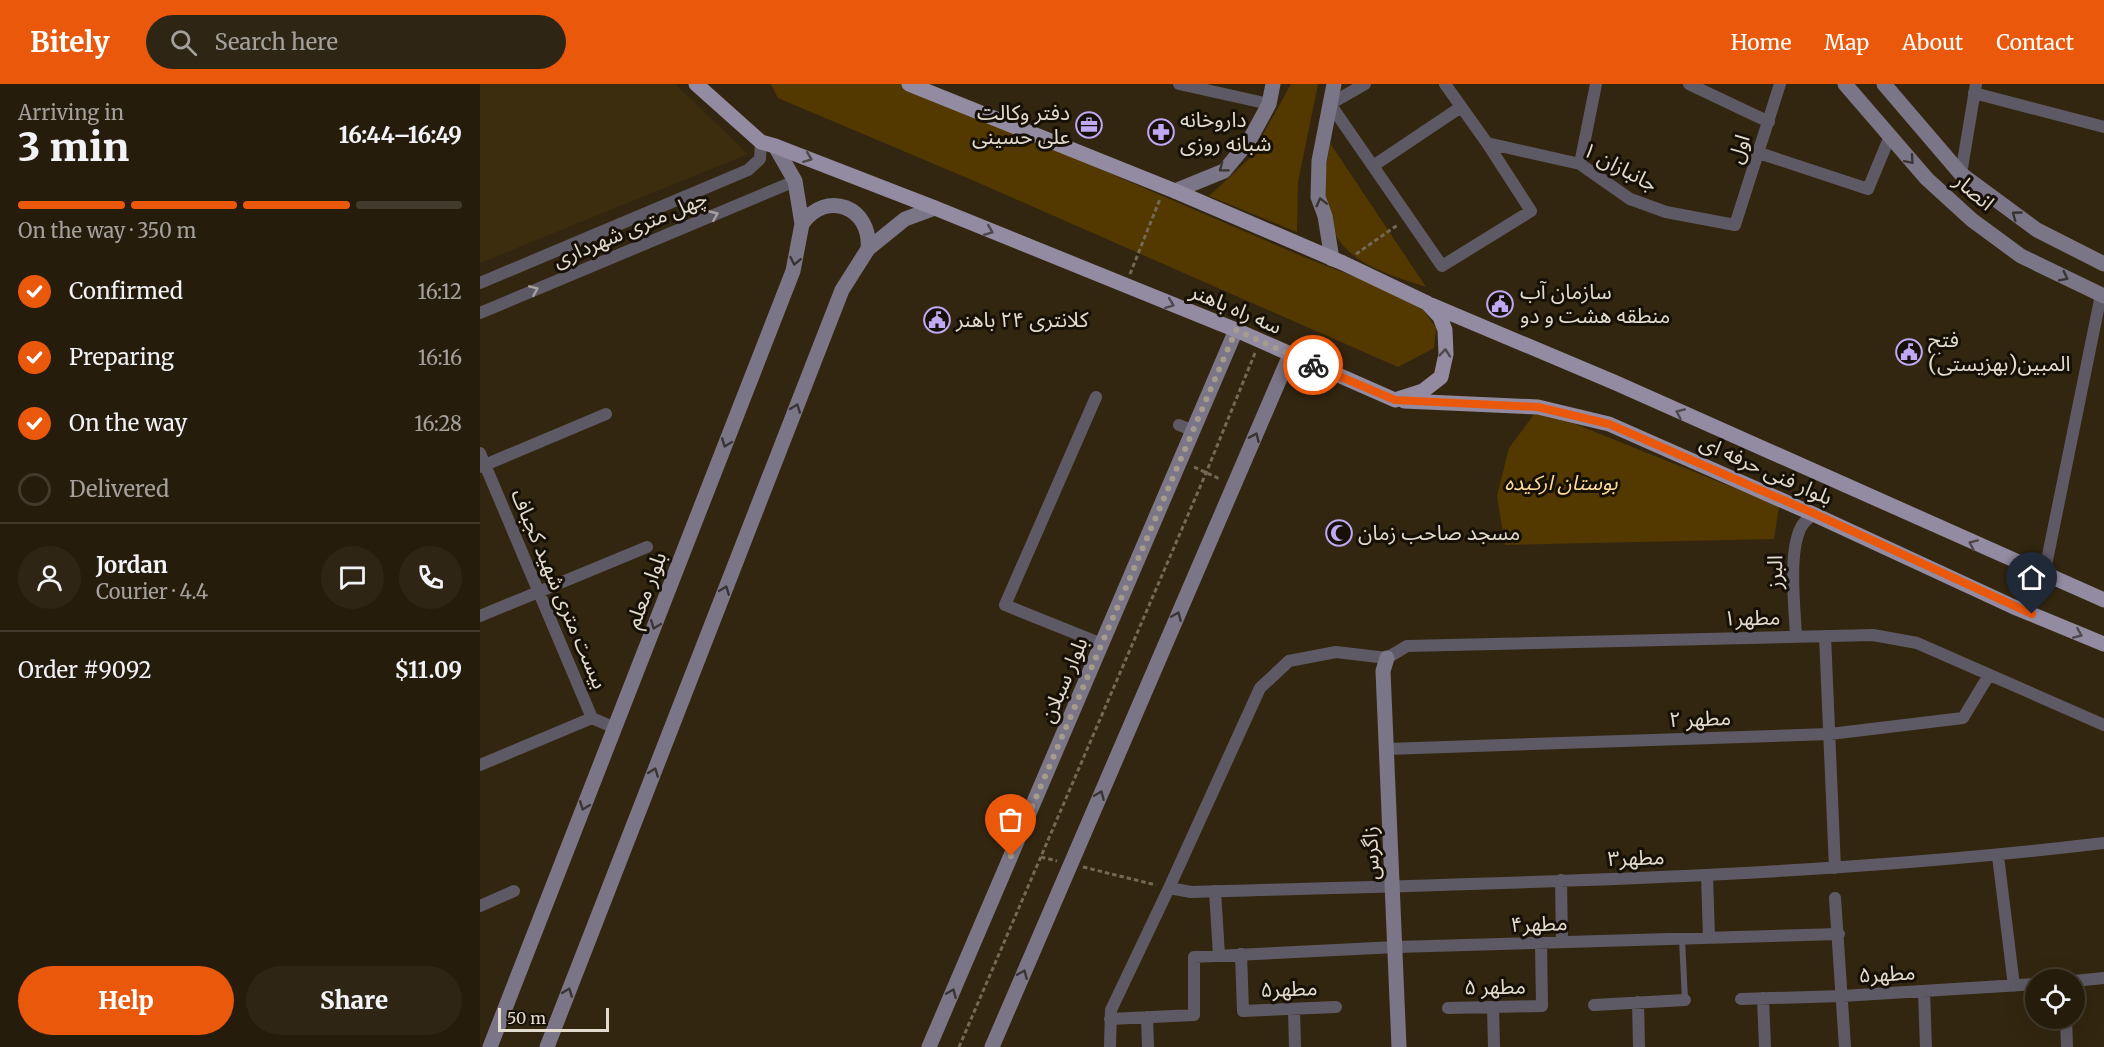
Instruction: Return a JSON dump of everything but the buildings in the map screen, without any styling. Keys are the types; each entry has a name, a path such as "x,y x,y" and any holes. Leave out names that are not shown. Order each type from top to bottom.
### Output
{"main road":[{"name":"سه راه باهنر","path":"696,84 768,144 935,208 1261,340 1290,355 1395,400"},
{"path":"909,84 1170,189 1337,261 1427,303 1440,317 1445,330 1446,354 1441,377 1423,391 1395,400"},
{"path":"1170,189 1224,171 1250,141 1269,104 1273,84"},
{"path":"1334,84 1319,161 1318,197 1337,261"},
{"name":"انصار","path":"1845,84 1927,179 1972,220 2021,256 2102,295"},
{"name":"انصار","path":"1884,84 1961,174 2037,230 2104,264"},
{"name":"بلوار معلم","path":"490,1047 793,271 802,224 795,181 768,144"},
{"path":"802,224 812,212 825,206 848,208 865,225 868,233 868,249"},
{"path":"547,1047 842,290 868,249 905,219 935,208"},
{"name":"بلوار فنی حرفه ای","path":"1427,303 1616,383 2104,600"},
{"name":"بلوار سبلان","path":"929,1047 1236,330"},
{"path":"992,1047 1290,355"},
{"name":"بلوار فنی حرفه ای","path":"1395,400 1538,407 1609,424 1813,513 2014,607 2104,644"},
{"name":"زاگرس","path":"1386,658 1383,671 1399,1047"}],"street":[{"path":"1179,84 1269,104"},
{"path":"1365,84 1330,104 1442,266 1531,211 1445,84"},
{"path":"1580,164 1596,84"},
{"path":"1689,84 1768,122"},
{"name":"اول","path":"1735,225 1780,84"},
{"path":"1961,174 1975,89 2104,127"},
{"path":"1373,166 1461,107"},
{"path":"1759,153 1868,189 1890,136"},
{"name":"جانبازان ۱","path":"1487,143 1580,164 1630,199 1666,212 1735,225"},
{"path":"480,283 748,170 760,159 768,144"},
{"name":"چهل متری شهرداری","path":"480,312 795,181"},
{"path":"2044,575 2102,295"},
{"path":"1096,397 1005,605 1102,644"},
{"path":"482,461 606,414"},
{"path":"1179,425 1194,431"},
{"name":"بیست متری شهید کجباف","path":"482,461 592,718 615,728"},
{"name":"البرز","path":"1796,637 1793,576 1796,542 1803,525 1813,513"},
{"path":"480,616 646,547"},
{"name":"مطهر۱","path":"1386,658 1407,646 1873,635 1917,643 2104,725"},
{"path":"1825,636 1835,867"},
{"path":"1110,1047 1111,1010 1260,688 1289,661 1336,652 1386,658"},
{"name":"مطهر ۲","path":"1387,749 1830,734 1962,718 1989,675"},
{"path":"480,765 592,718"},
{"name":"مطهر۳","path":"1169,888 1191,892 1707,875 1998,856 2104,843"},
{"path":"1998,856 2014,986"},
{"path":"1707,875 1709,938"},
{"path":"1561,880 1562,942"},
{"path":"480,906 514,891"},
{"path":"1215,891 1219,955"},
{"path":"1835,898 1845,1047"},
{"name":"مطهر۴","path":"1147,1017 1194,1015 1194,957 1396,947 1839,934"},
{"name":"مطهر ۵","path":"1448,1008 1542,1006 1541,943"},
{"name":"مطهر۵","path":"1241,954 1243,1011 1336,1007"},
{"path":"2085,980 2104,978"},
{"name":"مطهر۵","path":"1741,999 1924,992 2025,985"},
{"path":"1924,992 1926,1047"},
{"path":"1763,998 1765,1047"},
{"path":"1594,1005 1685,1000"},
{"path":"1638,1002 1639,1047"},
{"path":"1493,1007 1494,1047"},
{"path":"1293,1009 1295,1047"},
{"path":"1110,1019 1147,1017 1148,1047"},
{"path":"2066,1029 2067,1047"}],"lane":[{"path":"1682,939 1685,1000"}],"path":[{"path":"1125,286 1170,189"},
{"path":"1337,261 1408,218"},
{"path":"959,1047 1261,340"},
{"path":"1181,461 1233,485"},
{"path":"1813,513 1832,480"},
{"path":"1041,857 1169,888"}],"shaded area":[{"path":"480,84 675,84 748,154 480,263"}],"green space":[{"path":"771,84 903,84 1306,258 1366,281 1423,309 1436,328 1434,348 1398,367 979,183 778,98"},
{"path":"1291,84 1318,84 1298,182 1297,232 1209,196 1250,158"},
{"path":"1330,143 1426,287 1390,275 1359,260 1336,236 1324,199 1324,179"},
{"name":"بوستان ارکیده","path":"1538,409 1779,506 1774,539 1505,545 1497,496 1509,448"}],"way so far":[{"path":"1011,856 1236,330 1313,365"}],"place":[{"name":"دفتر وکالت علی حسینی","path":"1089,125"},
{"name":"داروخانه شبانه روزی","path":"1161,132"},
{"name":"سازمان آب منطقه هشت و دو","path":"1500,304"},
{"name":"کلانتری ۲۴ باهنر","path":"937,320"},
{"name":"فتح المبین(بهزیستی)","path":"1909,352"},
{"name":"مسجد صاحب زمان","path":"1339,533"}],"route":[{"path":"1313,365 1395,400 1538,407 1609,424 1813,513 2032,614"}]}
